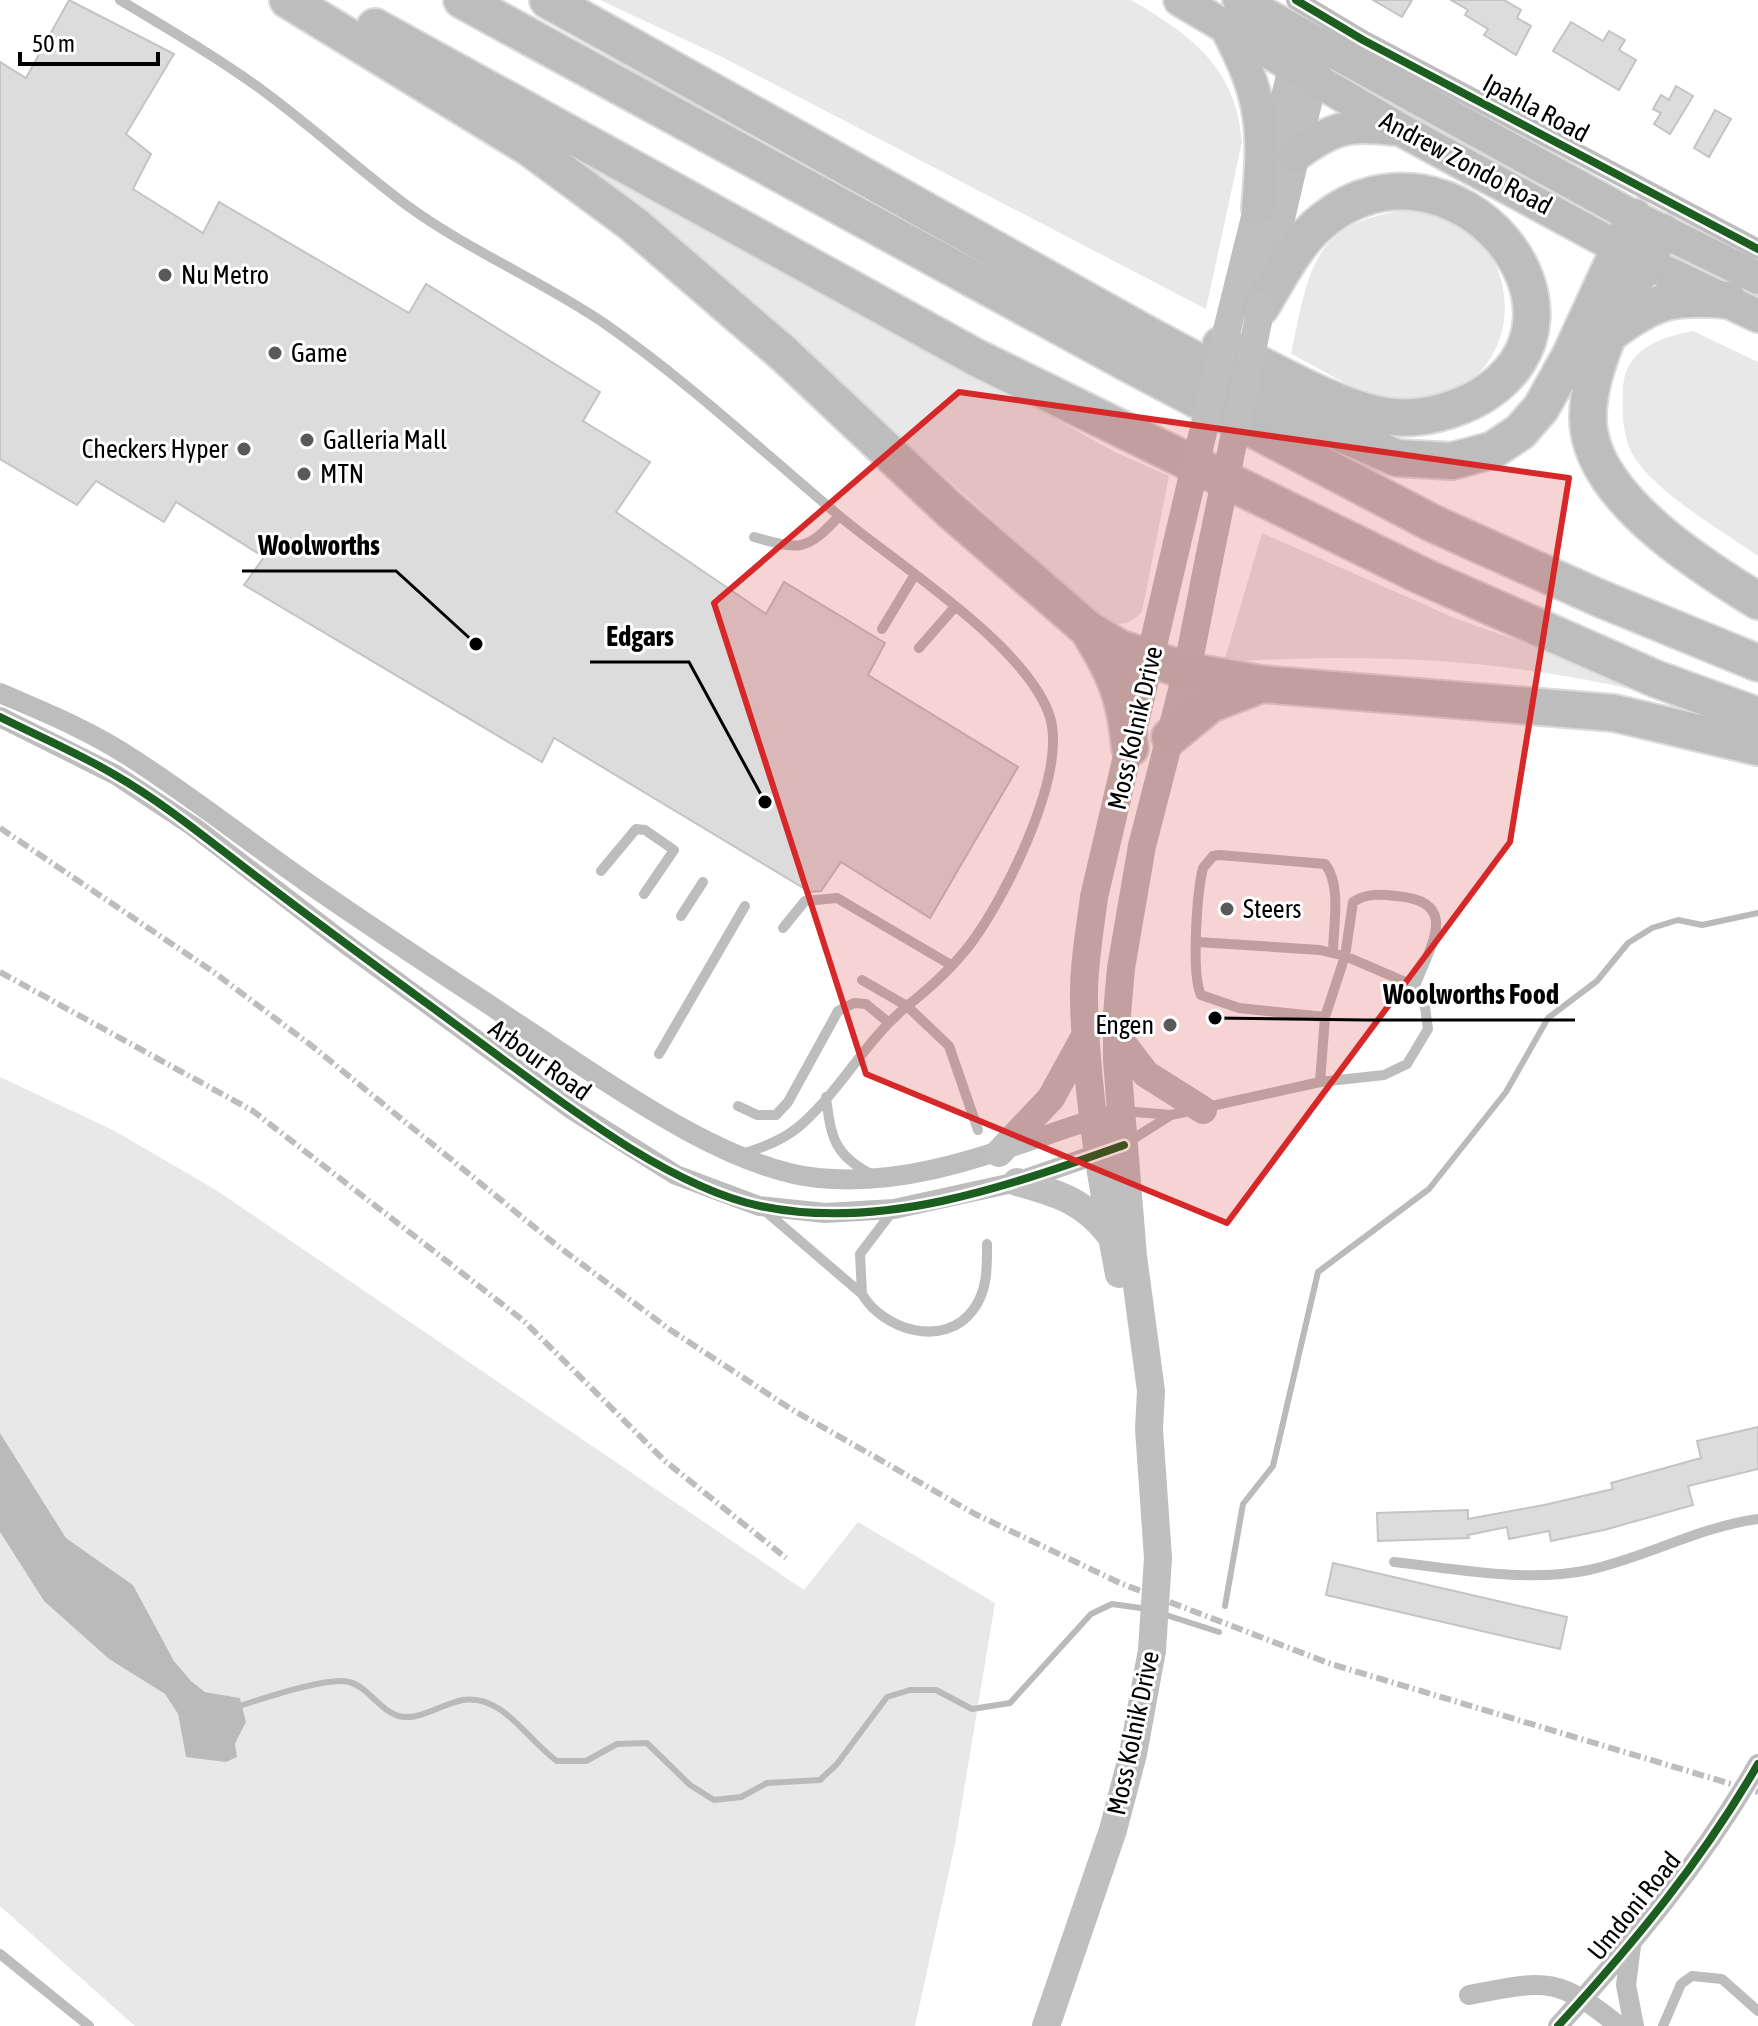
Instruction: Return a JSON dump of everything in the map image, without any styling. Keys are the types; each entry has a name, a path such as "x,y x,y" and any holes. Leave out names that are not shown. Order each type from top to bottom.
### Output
{"highway":[{"path":"288,0 530,148 633,224 784,354 950,510 1089,630 1151,660 1187,671 1261,684 1614,713 1758,747"},
{"path":"325,0 977,358 1424,577 1656,679 1758,716"},
{"path":"462,0 1131,365 1434,524 1599,598 1758,663"},
{"path":"548,0 1213,370 1292,412 1397,458 1452,461 1493,450 1520,432 1541,408 1640,239"},
{"path":"796,136 1355,409 1395,418 1442,412 1470,403 1501,384 1521,358 1530,320 1530,296 1524,270 1506,243 1469,208 1416,190 1369,196 1325,219 1262,282"},
{"path":"1640,239 1607,336 1591,398 1589,430 1597,457 1612,484 1669,539 1758,601"},
{"path":"1607,336 1637,312 1664,300 1743,308"},
{"path":"1089,630 1115,673 1127,715 1130,748"},
{"path":"1170,737 1210,704 1261,684"}],"main road":[{"name":"Andrew Zondo Road","path":"1180,0 1233,14 1310,41 1640,239 1743,308"},
{"name":"Andrew Zondo Road","path":"1233,14 1302,74 1403,131 1640,239 1758,278"},
{"path":"1233,14 1259,103 1264,142 1258,208"},
{"name":"Moss Kolnik Drive","path":"1046,2026 1113,1830 1133,1754 1152,1650 1158,1558 1149,1429 1151,1391 1133,1256 1108,1115 1086,1033 1084,998 1094,897 1177,543 1262,282 1258,208 1310,41"},
{"name":"Moss Kolnik Drive","path":"1108,1115 1121,968 1142,846 1187,671 1262,282 1294,156 1302,74"},
{"path":"1294,156 1320,136 1340,128 1371,126 1403,131"},
{"path":"999,1153 1051,1098 1086,1033"},
{"path":"1117,1036 1146,1074 1203,1110"},
{"name":"Moss Kolnik Drive","path":"1112,1149 1112,1237 1142,1412 1149,1429"},
{"path":"1017,1182 1070,1197 1097,1217 1112,1237"}],"street":[{"name":"Ipahla Road","path":"1296,0 1363,40 1758,249"},
{"name":"Arbour Road","path":"0,693 87,732 208,810 325,895 647,1108 740,1155 793,1174 819,1178 882,1179 917,1175 999,1153 1108,1115"},
{"name":"Arbour Road","path":"0,717 116,775 194,827 351,948 571,1109 676,1175 759,1206 825,1213 894,1209 1017,1182 1112,1149"},
{"path":"194,827 208,810"},
{"name":"Umdoni Road","path":"1558,2026 1631,1946 1722,1827 1758,1764"},
{"path":"1631,1946 1626,1985 1634,2026"},
{"path":"1469,1995 1511,1987 1561,1986 1584,1998 1619,2026"}],"lane":[{"path":"120,0 259,87 408,206 601,321 677,379 1003,649 1032,682 1049,714 1054,754 1047,792 992,913 970,946 888,1022 803,1123 786,1136 740,1155"},
{"path":"754,537 788,547 807,546 839,516"},
{"path":"882,629 914,576"},
{"path":"919,648 954,608"},
{"path":"601,871 636,829 645,830 674,850 644,894"},
{"path":"1325,1017 1239,1008 1201,995 1195,983 1194,965 1200,880 1207,862 1220,855 1316,861 1331,872 1333,953"},
{"path":"681,916 703,882"},
{"path":"1320,1082 1325,1017 1345,956 1353,902 1364,895 1401,896 1427,902 1436,914 1437,927 1415,986"},
{"path":"783,928 805,901 837,898 951,965"},
{"path":"659,1054 745,906"},
{"path":"1108,1115 1171,1115 1320,1082 1384,1075 1407,1064 1418,1051 1428,1029 1425,1007 1415,986 1345,956 1198,942"},
{"path":"862,980 907,1006 949,1046 978,1130"},
{"path":"738,1106 757,1115 776,1115 788,1102 838,1011 845,1006 866,1004 888,1022"},
{"path":"826,1097 834,1142 854,1166 882,1179"},
{"path":"1112,1149 1171,1115"},
{"path":"759,1206 862,1294 871,1308 884,1319 911,1330 943,1330 973,1310 987,1277 987,1244"},
{"path":"862,1294 860,1254 894,1209"},
{"path":"1394,1562 1509,1574 1559,1574 1587,1570 1647,1553 1717,1526 1758,1519"},
{"path":"0,1954 89,2026"},
{"path":"1663,2026 1681,1984 1692,1976 1722,1979 1758,2011"}],"highlighted area":[{"path":"959,392 1569,478 1510,842 1227,1223 866,1074 714,603"}],"shaded area":[{"path":"600,0 1131,0 1173,26 1207,56 1231,93 1238,116 1242,142 1206,309 720,56"},
{"path":"557,140 1115,452 1169,476 1142,611 1124,623 1104,619 774,325"},
{"path":"1423,208 1453,218 1468,227 1490,254 1502,284 1505,314 1498,343 1484,368 1462,387 1433,398 1398,400 1370,394 1291,354 1305,292 1324,249 1339,234 1359,222 1387,213"},
{"path":"1693,331 1758,362 1758,556 1669,493 1639,464 1627,442 1623,388 1630,363 1657,341"},
{"path":"1262,533 1457,619 1641,684 1639,691 1534,671 1432,661 1330,658 1224,662"},
{"path":"0,1077 113,1130 216,1190 804,1590 858,1522 995,1603 955,1844 915,2026 135,2026 0,1906 0,1532 44,1601 109,1659 165,1694 178,1714 186,1757 235,1745 246,1722 240,1698 205,1692 174,1661 133,1585 66,1538 0,1433"},
{"path":"0,1433 66,1538 133,1585 174,1661 191,1681 205,1692 240,1698 246,1722 235,1744 237,1757 226,1762 186,1757 178,1714 165,1694 109,1659 44,1601 0,1532"}],"building":[{"name":"Galleria Mall","path":"69,0 174,54 126,134 151,154 133,189 203,233 219,202 409,313 426,284 600,392 583,421 650,462 616,512 766,614 784,582 885,643 868,675 1018,767 930,918 841,862 821,891 810,892 554,738 542,762 244,585 264,557 176,502 164,522 96,481 77,505 0,459 0,62 26,78"},
{"path":"1373,0 1412,0 1402,17"},
{"path":"1451,0 1504,0 1521,10 1517,18 1531,26 1516,55 1484,35 1488,29 1465,15 1468,10"},
{"path":"1571,22 1603,41 1609,31 1625,40 1619,50 1636,60 1619,90 1553,51"},
{"path":"1676,86 1693,96 1670,134 1654,124 1661,113 1653,109 1661,95 1669,100"},
{"path":"1715,110 1731,119 1709,157 1694,148"},
{"path":"1758,1427 1758,1469 1688,1486 1693,1505 1551,1541 1549,1531 1509,1539 1507,1527 1468,1535 1469,1538 1378,1541 1377,1513 1468,1510 1468,1519 1544,1505 1613,1489 1611,1483 1701,1458 1697,1441"},
{"path":"1333,1563 1567,1617 1560,1649 1326,1595"}],"waterway":[{"path":"1225,1606 1243,1504 1273,1466 1318,1272 1429,1189 1506,1092 1548,1018 1597,981 1628,943 1652,928 1678,920 1702,925 1758,913"},
{"path":"236,1707 293,1690 339,1681 356,1685 390,1712 405,1717 463,1700 477,1700 503,1711 557,1761 586,1761 617,1744 647,1743 690,1785 714,1800 741,1797 767,1783 820,1780 837,1764 887,1697 910,1690 936,1690 972,1709 1010,1703 1091,1614 1112,1604 1148,1609"},
{"path":"1163,1614 1219,1632"}],"railway":[{"path":"0,828 212,971 312,1046 555,1244 669,1329 791,1409 975,1514 1120,1583 1331,1664 1758,1792"},
{"path":"0,972 253,1111 524,1321 665,1461 786,1558"}],"cycle path":[{"path":"1296,0 1363,40 1758,249"},
{"path":"0,717 87,759 153,799 577,1113 650,1160 724,1196 760,1206 806,1212 852,1213 899,1209 991,1189 1124,1145"},
{"path":"1558,2026 1665,1901 1714,1834 1758,1764"}],"place":[{"name":"Nu Metro","path":"165,275"},
{"name":"Game","path":"275,353"},
{"name":"Galleria Mall","path":"307,440"},
{"name":"Checkers Hyper","path":"244,449"},
{"name":"MTN","path":"304,474"},
{"name":"Woolworths","path":"476,644"},
{"name":"Edgars","path":"765,802"},
{"name":"Steers","path":"1227,909"},
{"name":"Woolworths Food","path":"1215,1018"},
{"name":"Engen","path":"1170,1025"}]}
